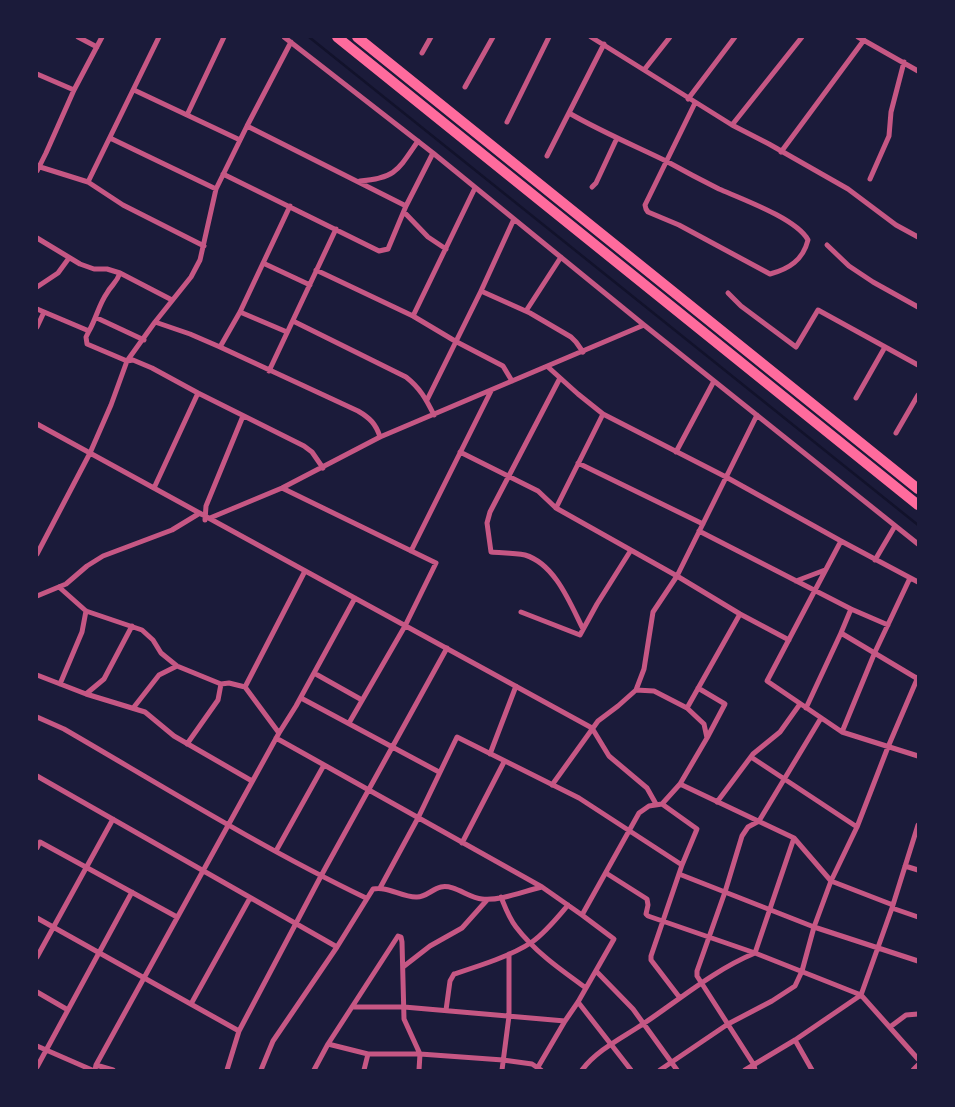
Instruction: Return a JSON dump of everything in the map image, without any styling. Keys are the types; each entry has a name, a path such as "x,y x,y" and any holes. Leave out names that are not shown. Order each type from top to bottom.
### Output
{"highway":[{"path":"337,37 918,505"},
{"path":"357,37 918,489"}],"street":[{"path":"78,37 97,47"},
{"path":"102,37 38,168 88,182 123,205 204,246"},
{"path":"88,182 159,37"},
{"path":"187,115 224,37"},
{"path":"284,37 418,141 918,544"},
{"path":"422,53 431,37"},
{"path":"465,87 493,37"},
{"path":"507,122 549,37"},
{"path":"591,37 601,40 688,99 848,190 896,225 918,237"},
{"path":"644,70 670,37"},
{"path":"688,99 735,37"},
{"path":"732,125 802,37"},
{"path":"781,152 861,38 918,72"},
{"path":"547,156 601,40"},
{"path":"37,554 90,453 127,361 191,277 200,260 216,189 291,42"},
{"path":"870,179 889,136 891,112 904,62"},
{"path":"37,74 74,90"},
{"path":"134,90 240,140"},
{"path":"569,113 599,131 617,138 666,162 792,224 804,233 808,240 794,265 770,274 679,225 648,212 645,205 666,162 695,103"},
{"path":"247,126 357,181 405,209 428,237 446,248"},
{"path":"110,138 216,189"},
{"path":"592,187 617,138"},
{"path":"357,181 387,177 399,169 418,141"},
{"path":"223,174 379,251 384,251 388,249 433,153"},
{"path":"413,316 475,188"},
{"path":"220,347 240,312 290,206"},
{"path":"427,400 514,219"},
{"path":"270,371 336,229"},
{"path":"37,238 88,267 120,273 172,300"},
{"path":"827,245 849,266 918,307"},
{"path":"526,311 561,257"},
{"path":"37,287 58,273 69,258"},
{"path":"262,263 310,285"},
{"path":"316,271 413,316 503,366 512,381"},
{"path":"120,273 86,337 87,344 152,368 304,446 312,452 323,468"},
{"path":"481,290 526,311 570,337 583,352"},
{"path":"728,293 796,347 818,310 918,365"},
{"path":"37,309 89,331"},
{"path":"37,327 44,312"},
{"path":"240,312 287,332"},
{"path":"97,318 144,340"},
{"path":"293,321 406,377 417,386 434,415"},
{"path":"155,322 220,347 368,417 380,437"},
{"path":"37,596 66,584 103,556 282,488 380,437 644,325"},
{"path":"856,398 885,346"},
{"path":"548,367 603,414 726,477 918,582"},
{"path":"560,378 490,512 487,523 491,552 535,559 548,570 562,589 583,629"},
{"path":"676,452 714,381"},
{"path":"411,551 491,391"},
{"path":"154,488 198,393"},
{"path":"896,433 918,395"},
{"path":"556,508 603,414"},
{"path":"552,785 597,721 636,691 644,669 653,612 677,576 757,415"},
{"path":"205,517 206,506 243,416"},
{"path":"37,424 592,728 609,756 647,788 659,804 696,829 651,960 680,998"},
{"path":"460,452 538,491 556,508 789,640"},
{"path":"578,463 814,590 888,625"},
{"path":"282,488 436,564 405,626 349,723"},
{"path":"875,559 895,526"},
{"path":"841,541 767,681 842,732 918,756"},
{"path":"521,612 580,635 631,550"},
{"path":"245,687 305,570"},
{"path":"796,580 825,570"},
{"path":"842,732 875,652 910,578"},
{"path":"59,587 86,611 142,630 153,640 161,653 177,666 222,684 245,687 278,736 324,765 542,887 614,939 539,1069 532,1064 503,1060 420,1054 368,1054 328,1044"},
{"path":"94,1068 355,598"},
{"path":"717,802 751,757 780,732 803,706 851,609"},
{"path":"60,684 82,632 86,611"},
{"path":"687,708 740,614"},
{"path":"86,694 104,679 132,626"},
{"path":"660,1070 729,1024 795,986 802,971 831,881 857,827 918,678 841,633"},
{"path":"227,1070 239,1031 447,648"},
{"path":"134,707 159,675 177,666"},
{"path":"314,673 362,700"},
{"path":"37,675 145,712 187,744 252,781"},
{"path":"187,744 218,700 222,684"},
{"path":"490,754 516,687"},
{"path":"582,915 639,813 649,806 659,804 680,784 725,705 698,688"},
{"path":"636,691 654,691 687,708 704,724 707,738"},
{"path":"301,698 439,772"},
{"path":"37,717 64,729 276,851 366,898"},
{"path":"754,1068 701,983 697,971 742,836 748,827 759,821 821,718"},
{"path":"380,888 457,737 579,798 682,865"},
{"path":"751,757 857,827"},
{"path":"462,843 504,762"},
{"path":"276,851 324,765"},
{"path":"37,776 337,947"},
{"path":"680,784 794,838 831,881 918,917"},
{"path":"37,957 113,820"},
{"path":"745,1070 754,1068 861,995 918,827"},
{"path":"755,953 794,838"},
{"path":"37,848 40,842 177,917"},
{"path":"905,866 918,870"},
{"path":"606,873 647,899 648,916 755,953 861,995 918,1059"},
{"path":"679,874 814,927 918,961"},
{"path":"261,1070 274,1041 373,889 380,888 416,898 440,887 452,888 473,898 487,900 542,887"},
{"path":"37,1067 132,892"},
{"path":"501,897 514,925 530,943 554,966 586,988"},
{"path":"191,1004 250,898"},
{"path":"403,967 430,946 462,929 487,900"},
{"path":"446,1010 450,981 454,974 509,954 530,943 545,932 568,905"},
{"path":"37,918 239,1031"},
{"path":"314,1070 398,936 402,942 404,1019 420,1054 419,1070"},
{"path":"582,1070 611,1045 701,983 755,953"},
{"path":"502,1070 509,1016 509,954"},
{"path":"596,971 634,1009 677,1070"},
{"path":"37,992 68,1010"},
{"path":"578,1002 631,1070"},
{"path":"352,1007 404,1007 565,1021"},
{"path":"890,1027 906,1015 918,1014"},
{"path":"795,1040 812,1070"},
{"path":"37,1046 94,1068 113,1070"},
{"path":"364,1070 368,1054"},
{"path":"914,1070 918,1065"}],"waterway":[{"path":"309,37 918,525"}]}
